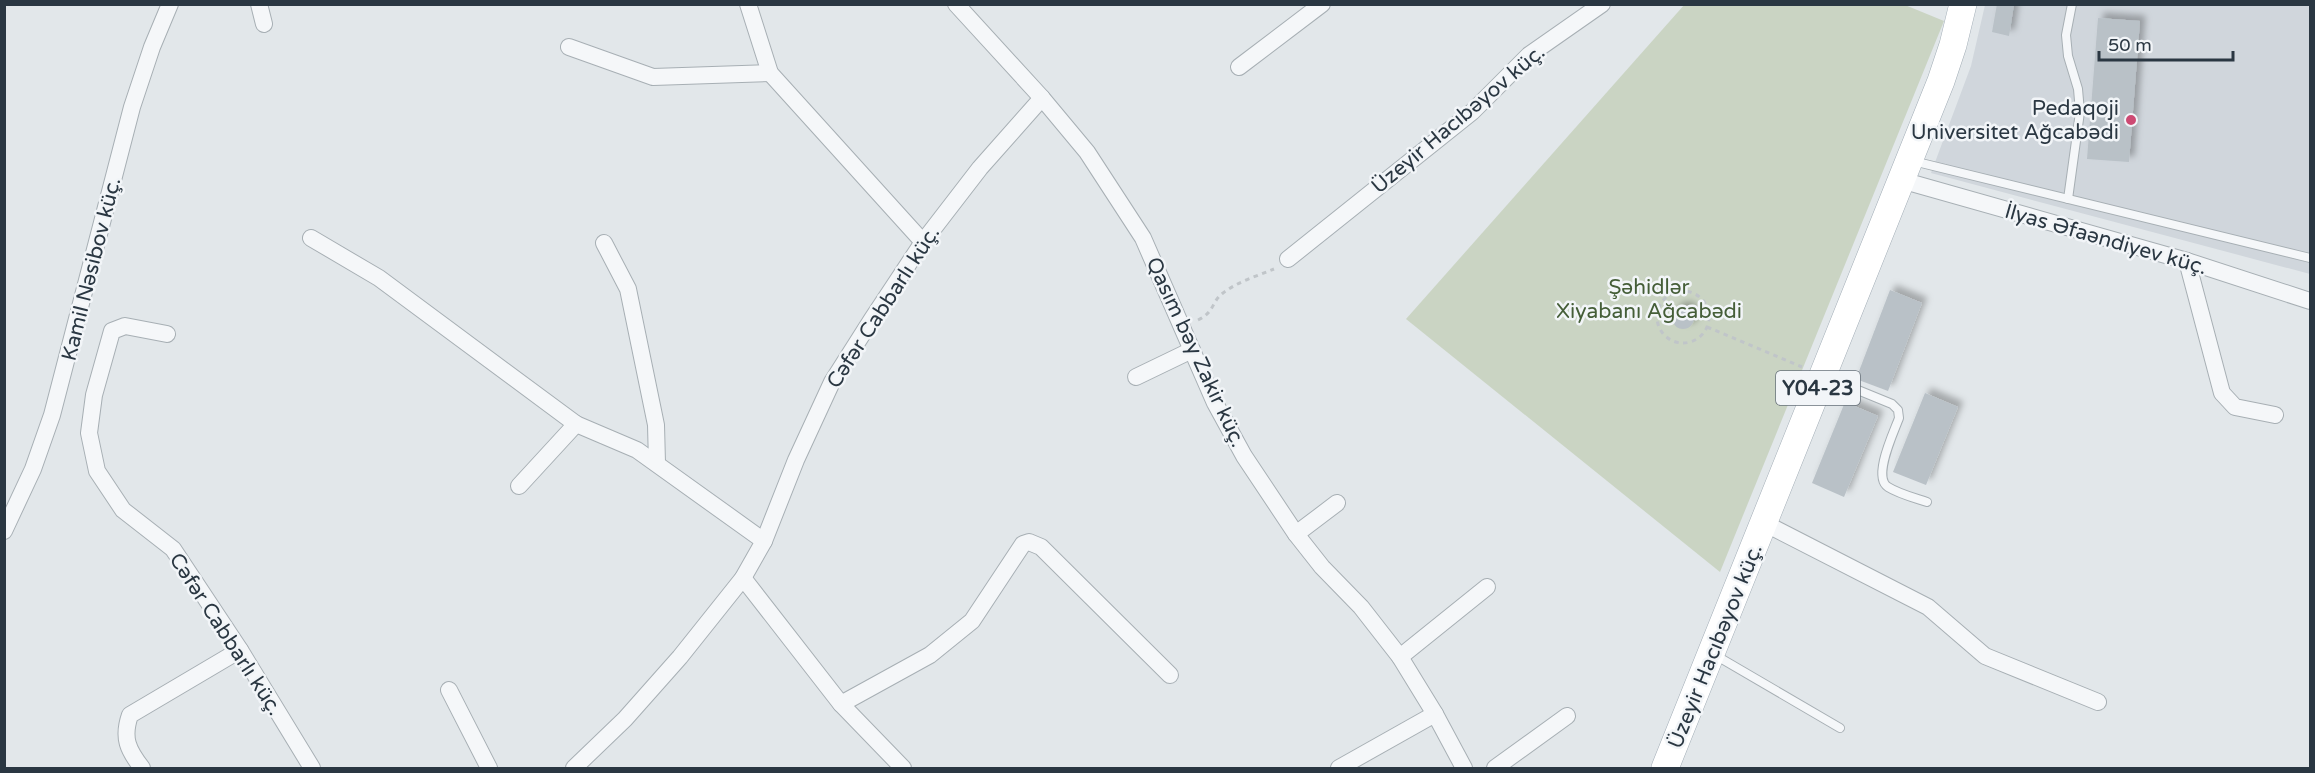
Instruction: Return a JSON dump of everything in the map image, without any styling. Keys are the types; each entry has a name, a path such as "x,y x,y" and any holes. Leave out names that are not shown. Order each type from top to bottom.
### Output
{"main road":[{"name":"Üzeyir Hacıbəyov küç.","path":"1665,768 1905,170 1953,45 1963,4"}],"street":[{"name":"Kamil Nəsibov küç.","path":"4,531 33,470 52,415 132,107 152,47 170,4"},
{"path":"259,4 264,24"},
{"path":"748,4 770,74 923,242"},
{"name":"Qasım bəy Zakir küç.","path":"956,4 1042,98 1087,152 1143,238 1215,403 1244,456 1296,534 1322,567 1361,607 1400,657 1435,714 1464,768"},
{"path":"1239,67 1322,4"},
{"name":"Üzeyir Hacıbəyov küç.","path":"1288,259 1472,112 1529,55 1602,4"},
{"path":"569,47 653,77 770,74"},
{"name":"Cəfər Cabbarlı küç.","path":"574,768 625,718 665,674 743,578 764,541 796,460 832,382 923,242 980,168 1042,98"},
{"name":"İlyas Əfaəndiyev küç.","path":"1905,170 2310,301"},
{"path":"311,238 379,278 576,424 637,450 764,541"},
{"path":"603,243 628,289 656,425 657,464"},
{"path":"2187,261 2222,393 2235,407 2275,415"},
{"name":"Cəfər Cabbarlı küç.","path":"167,334 125,326 112,331 94,395 89,434 97,471 123,510 173,549 240,650 312,768"},
{"path":"1136,377 1192,350"},
{"path":"519,486 576,424"},
{"path":"1296,534 1337,502"},
{"name":"Üzeyir Hacıbəyov küç.","path":"1764,523 1928,607 1985,656 2098,702"},
{"path":"841,704 930,656 972,621 1023,544 1029,543 1041,547 1170,675"},
{"path":"743,578 841,704 903,768"},
{"path":"1400,657 1487,587"},
{"path":"142,768 132,754 124,731 130,715 240,650"},
{"path":"448,690 489,768"},
{"path":"1339,768 1435,714"},
{"path":"1495,768 1567,716"}],"lane":[{"path":"2068,199 2080,112 2078,89 2068,56 2066,36 2072,4"},
{"path":"1905,170 2068,199 2310,258"},
{"path":"1823,376 1892,404 1898,410 1899,417 1881,471 1881,481 1887,487 1927,502"},
{"path":"1712,653 1840,728"}],"path":[{"path":"1182,327 1207,316 1219,296 1229,289 1274,269 1288,259"},
{"path":"1681,291 1696,294 1702,298 1709,312 1707,327 1697,339 1690,342 1674,341 1668,338 1659,325 1658,310 1666,297 1673,293 1681,291"},
{"path":"1707,327 1823,376"}],"shaded area":[{"name":"Pedaqoji Universitet Ağcabədi","path":"1985,5 2310,5 2310,274 1931,173 1971,66"}],"green space":[{"name":"Şəhidlər Xiyabanı Ağcabədi","path":"1685,4 1905,5 1944,21 1720,572 1406,319"}],"building":[{"path":"1997,4 2014,4 2009,36 1992,32"},
{"path":"2098,18 2140,21 2129,162 2087,159"},
{"path":"1890,290 1922,303 1888,391 1856,379"},
{"path":"1683,307 1691,310 1694,318 1691,326 1683,329 1675,326 1672,318 1675,310"},
{"path":"1925,393 1958,407 1926,485 1893,472"},
{"path":"1845,402 1878,416 1844,497 1812,483"}],"place":[{"name":"Pedaqoji Universitet Ağcabədi","path":"2131,120"}]}
